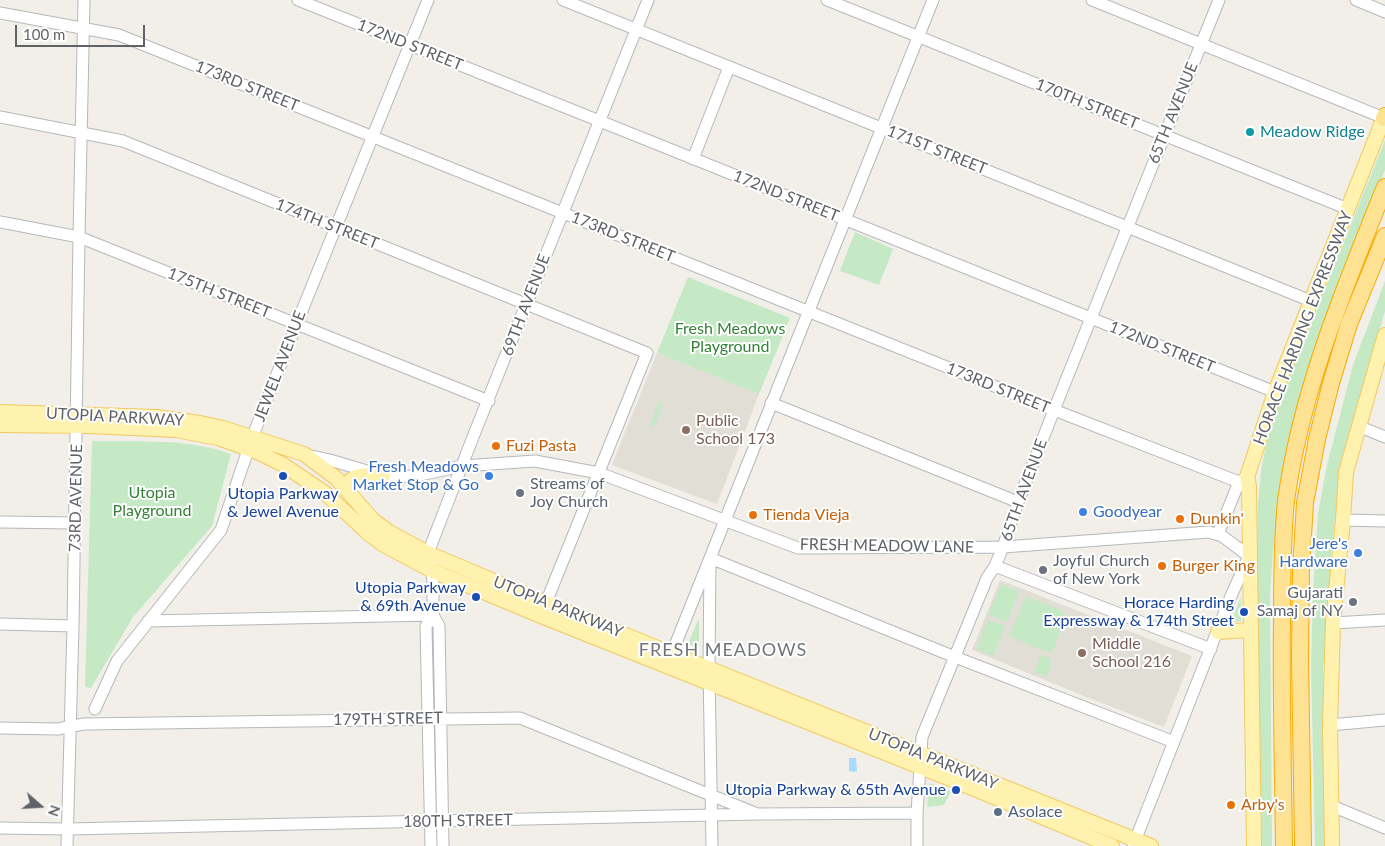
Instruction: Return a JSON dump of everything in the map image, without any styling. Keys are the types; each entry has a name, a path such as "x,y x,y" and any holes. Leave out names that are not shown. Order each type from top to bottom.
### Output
{"highway":[{"path":"1284,846 1281,656 1282,574 1286,501 1312,380 1332,319 1385,187"},
{"path":"1303,846 1300,657 1301,569 1305,503 1317,439 1331,382 1349,324 1385,236"}],"main road":[{"name":"HORACE HARDING EXPRESSWAY","path":"1254,846 1249,486 1243,480 1275,392 1385,116"},
{"path":"1332,846 1330,724 1333,624 1346,472 1385,335"},
{"name":"UTOPIA PARKWAY","path":"0,412 77,419"},
{"name":"UTOPIA PARKWAY","path":"0,425 77,419 166,418 200,423 250,443 304,454 336,478 373,520 389,532 543,610 710,683 920,760 1134,843 1151,846"},
{"name":"UTOPIA PARKWAY","path":"250,443 264,455 282,464 325,493 369,534 384,545 431,570 672,653 920,760 1112,846"},
{"path":"348,492 348,483 351,478 357,476 383,476"},
{"path":"1218,632 1250,630"}],"street":[{"name":"73RD AVENUE","path":"67,846 73,626 84,0"},
{"name":"JEWEL AVENUE","path":"94,709 117,661 220,530 250,443 297,323 428,0"},
{"name":"171ST STREET","path":"562,0 1311,300"},
{"name":"69TH AVENUE","path":"428,553 648,0"},
{"name":"170TH STREET","path":"827,0 1348,209"},
{"path":"672,653 933,0"},
{"path":"1092,0 1385,116"},
{"name":"65TH AVENUE","path":"917,846 916,813 922,737 987,578 1003,548 1018,502 1054,410 1219,0"},
{"path":"1356,0 1385,12"},
{"name":"172ND STREET","path":"302,1 1275,392"},
{"name":"173RD STREET","path":"0,13 119,35 1054,410 1243,480"},
{"path":"693,159 729,67"},
{"name":"174TH STREET","path":"0,117 123,141 647,353 599,473"},
{"name":"175TH STREET","path":"0,222 79,238 297,323 489,401"},
{"path":"772,403 1018,502"},
{"path":"1358,426 1385,437"},
{"name":"FRESH MEADOW LANE","path":"304,454 383,476 415,476 462,466 535,461 599,473 798,548 1003,548 1209,532 1218,534"},
{"path":"543,610 599,473"},
{"path":"1134,843 1249,556 1218,534 1243,480"},
{"path":"1343,520 1385,521"},
{"path":"0,522 75,523"},
{"path":"428,553 433,581 433,615 440,626 443,846"},
{"path":"710,558 955,657 1174,742"},
{"path":"710,558 712,846"},
{"path":"995,566 1211,649"},
{"path":"148,621 433,615"},
{"path":"431,846 426,626 433,615"},
{"path":"1333,624 1385,620"},
{"path":"0,624 73,626"},
{"name":"179TH STREET","path":"0,728 58,729 84,724 520,718 758,814"},
{"path":"1330,724 1385,720"},
{"path":"430,771 442,771"},
{"path":"1332,806 1385,828"},
{"name":"180TH STREET","path":"0,828 67,829 758,814 916,813"}],"shaded area":[{"name":"Public School 173","path":"657,353 759,394 717,504 612,465"},
{"name":"Middle School 216","path":"1000,580 1192,656 1164,727 972,650"}],"green space":[{"path":"1385,140 1385,170 1312,355 1283,479 1273,551 1270,595 1272,846 1262,846 1257,625 1258,504 1261,471 1267,438 1284,391"},
{"path":"855,232 893,249 879,285 840,271"},
{"name":"Fresh Meadows Playground","path":"688,277 790,318 759,394 657,353"},
{"path":"1385,281 1385,311 1341,461 1332,546 1323,671 1326,846 1315,846 1311,666 1318,514 1327,465 1353,365"},
{"path":"659,402 663,404 654,427 650,425"},
{"name":"Utopia Playground","path":"92,441 180,443 197,445 231,454 212,526 133,617 91,688 85,687"},
{"path":"1001,584 1019,591 1007,622 988,615"},
{"path":"1026,597 1062,611 1065,618 1053,651 1050,653 1011,637 1010,634"},
{"path":"1241,597 1241,621 1231,622"},
{"path":"699,620 699,649 688,644"},
{"path":"988,620 1005,626 993,656 976,649"},
{"path":"431,625 434,625 436,707 433,707"},
{"path":"1041,655 1051,659 1049,663 1052,664 1047,677 1034,672"},
{"path":"929,783 951,791 944,805 927,807"}],"water":[{"path":"849,758 856,758 857,771 849,771"}],"place":[{"name":"Meadow Ridge","path":"1250,132"},
{"name":"Public School 173","path":"686,430"},
{"name":"Fuzi Pasta","path":"496,446"},
{"name":"Utopia Parkway & Jewel Avenue","path":"283,476"},
{"name":"Fresh Meadows Market Stop & Go","path":"489,476"},
{"name":"Streams of Joy Church","path":"520,493"},
{"name":"Goodyear","path":"1083,512"},
{"name":"Tienda Vieja","path":"753,515"},
{"name":"Dunkin'","path":"1180,519"},
{"name":"Jere's Hardware","path":"1358,553"},
{"name":"Burger King","path":"1162,566"},
{"name":"Joyful Church of New York","path":"1043,570"},
{"name":"Utopia Parkway & 69th Avenue","path":"476,597"},
{"name":"Gujarati Samaj of NY","path":"1353,602"},
{"name":"Horace Harding Expressway & 174th Street","path":"1244,612"},
{"name":"Middle School 216","path":"1082,653"},
{"name":"Utopia Parkway & 65th Avenue","path":"956,790"},
{"name":"Arby's","path":"1231,805"},
{"name":"Asolace","path":"998,812"}],"district":[{"name":"FRESH MEADOWS","path":"723,650"}]}
